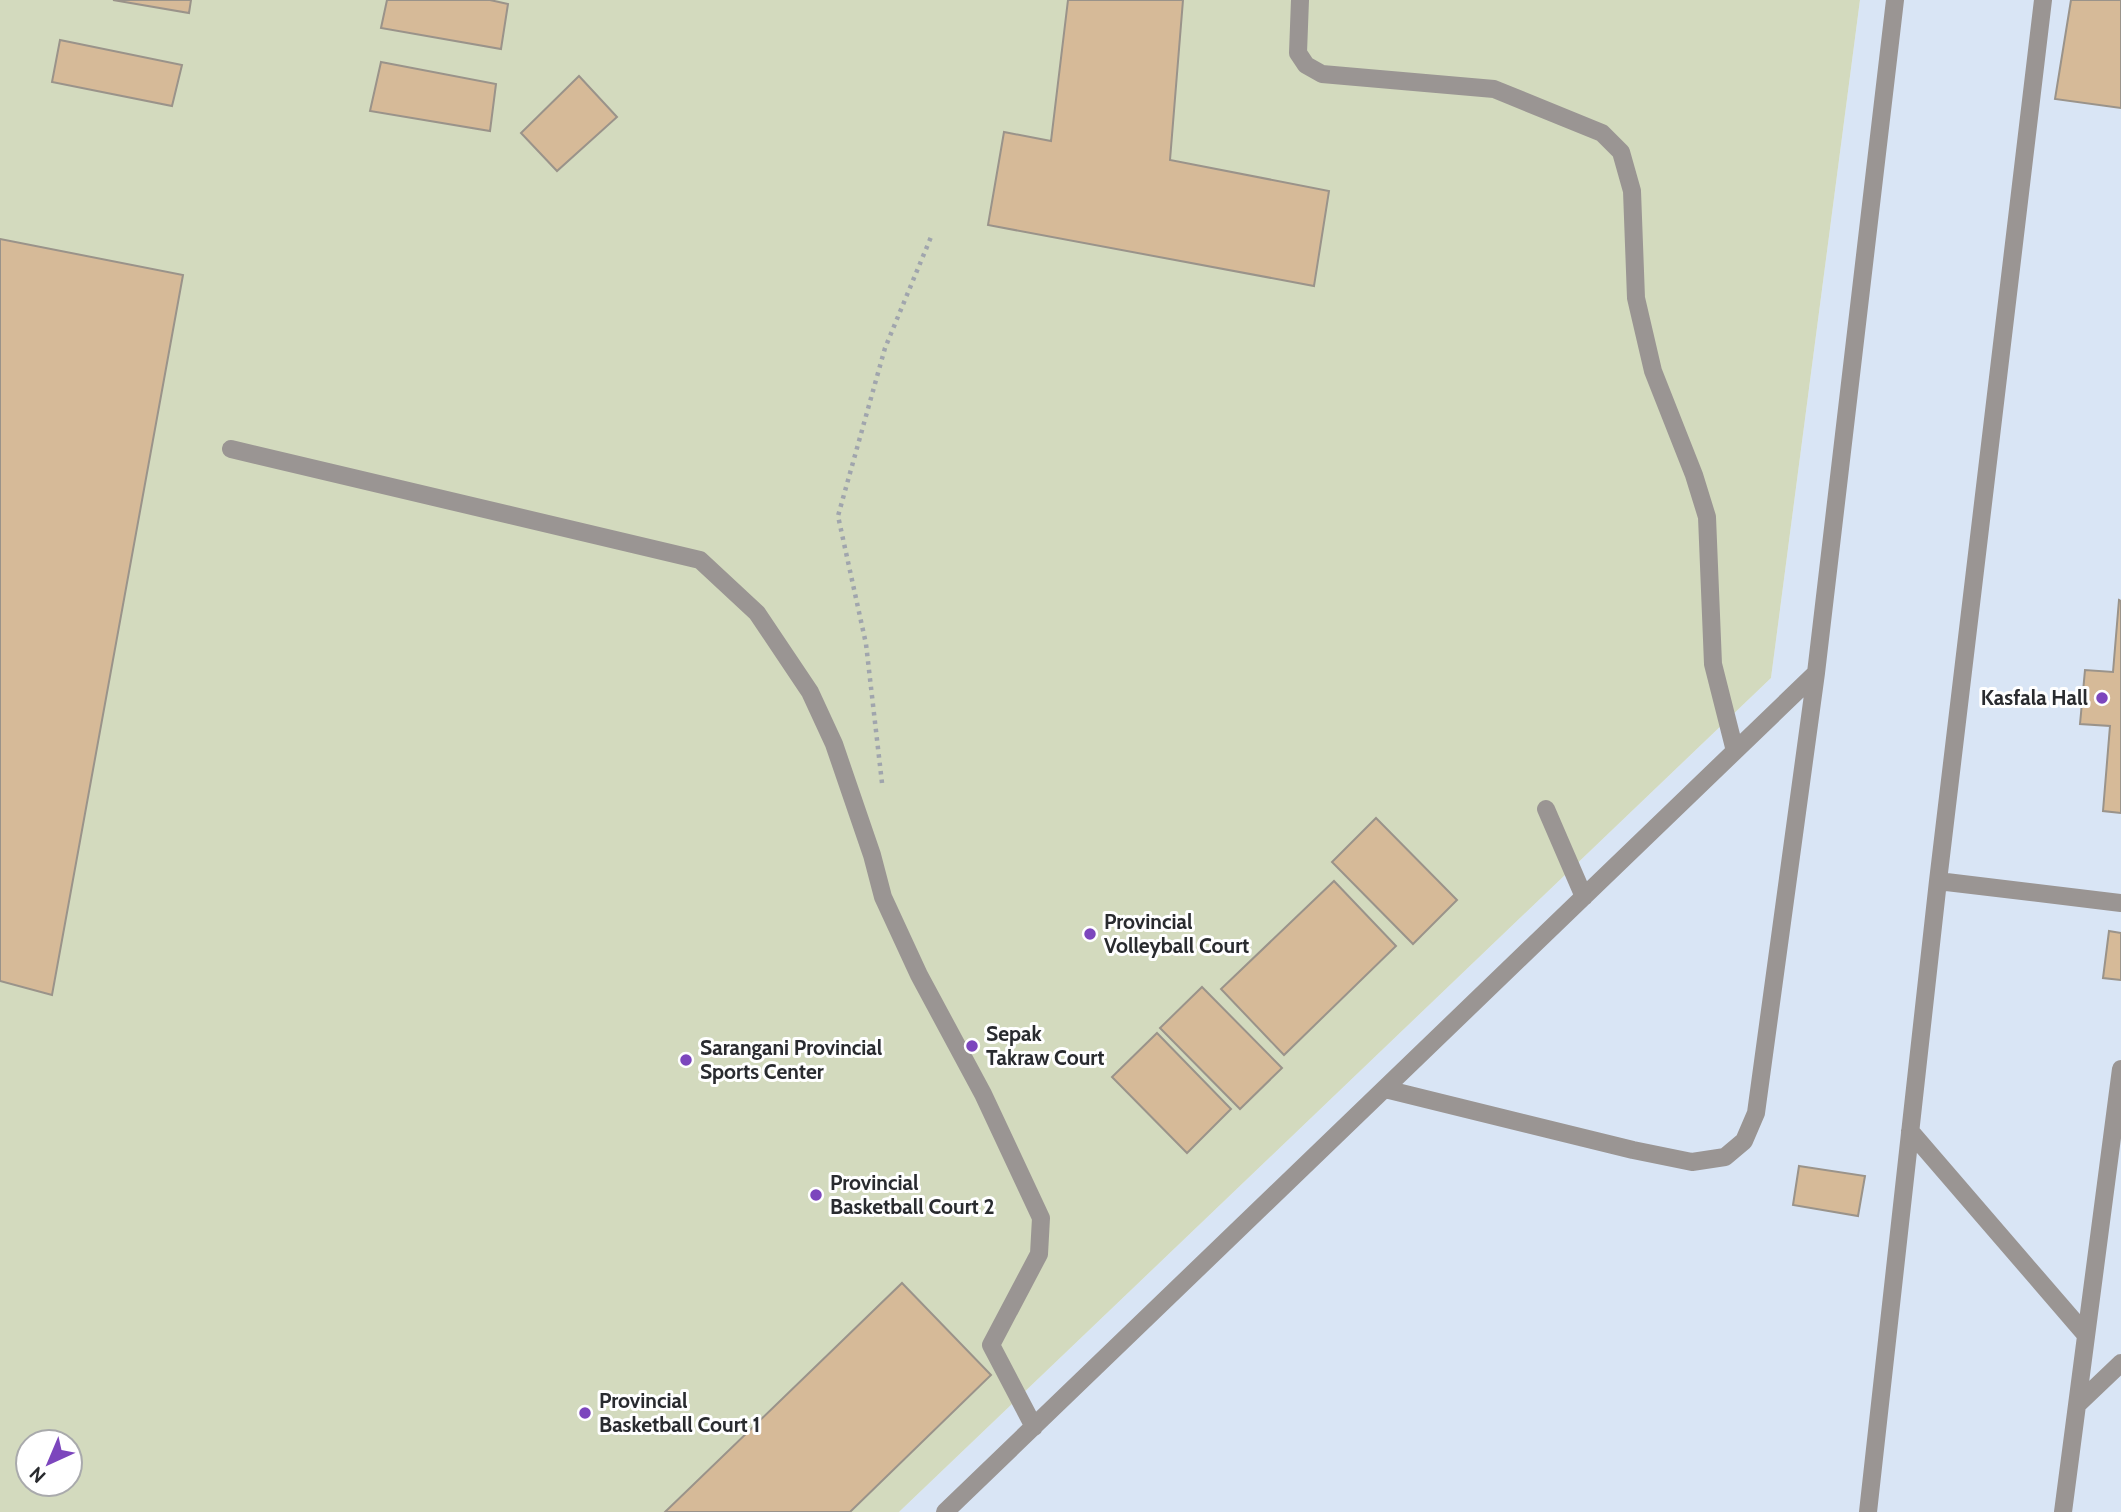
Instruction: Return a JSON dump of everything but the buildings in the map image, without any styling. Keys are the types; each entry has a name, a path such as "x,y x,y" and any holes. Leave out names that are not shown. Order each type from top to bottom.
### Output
{"lane":[{"path":"1300,0 1298,53 1306,65 1322,74 1494,89 1602,133 1621,152 1632,191 1636,298 1653,371 1707,517 1713,664 1735,751"},
{"path":"1385,1089 1692,1162 1726,1157 1744,1141 1756,1113 1816,673 1895,0"},
{"path":"1868,1512 1938,881 2043,0"},
{"path":"231,449 700,560 757,613 810,692 834,744 872,855 883,897 919,975 982,1094 1041,1218 1039,1254 991,1345 1034,1427"},
{"path":"945,1512 1816,673"},
{"path":"1546,808 1584,897"},
{"path":"1938,881 2121,903"},
{"path":"2063,1512 2121,1069"},
{"path":"1910,1131 2086,1335"},
{"path":"2077,1405 2121,1363"}],"path":[{"path":"883,793 866,644 838,516 885,348 932,237"}],"shaded area":[{"path":"1860,0 2121,0 2121,1512 899,1512 1771,678"}],"green space":[{"name":"Sarangani Provincial Sports Center","path":"0,0 1860,0 1771,678 899,1512 0,1512"}],"place":[{"name":"Kasfala Hall","path":"2102,698"},
{"name":"Provincial Volleyball Court","path":"1090,934"},
{"name":"Sepak Takraw Court","path":"972,1046"},
{"name":"Sarangani Provincial Sports Center","path":"686,1060"},
{"name":"Provincial Basketball Court 2","path":"816,1195"},
{"name":"Provincial Basketball Court 1","path":"585,1413"}]}
